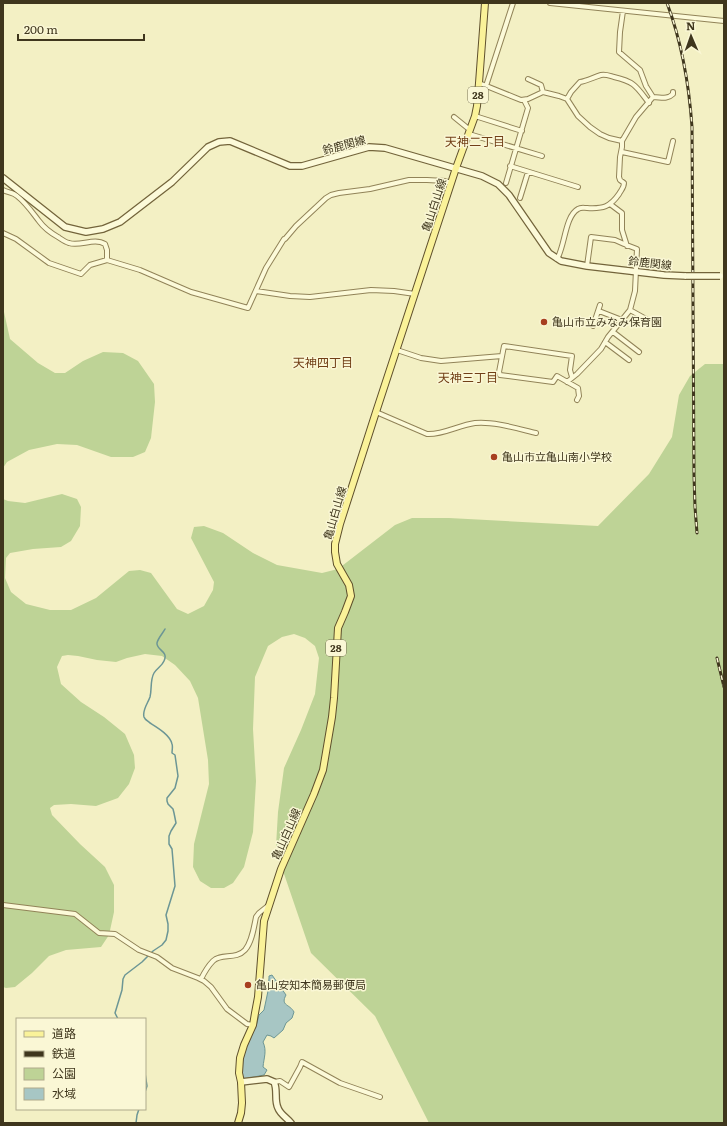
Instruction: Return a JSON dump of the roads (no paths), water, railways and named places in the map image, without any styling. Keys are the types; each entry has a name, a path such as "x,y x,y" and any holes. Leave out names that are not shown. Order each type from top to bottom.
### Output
{"main road":[{"name":"亀山白山線","path":"238,1123 242,1103 239,1073 240,1058 253,1025 258,997 264,921 281,869 323,770 334,698 338,628 351,596 349,585 337,564 335,544 376,412 456,168 475,116 485,3"},
{"name":"鈴鹿関線","path":"3,178 65,227 86,232 103,229 120,222 172,182 208,148 219,142 230,141 290,166 302,166 369,147 385,148 456,168 493,181 509,195 549,253 561,261 587,266 664,275 722,276"},
{"path":"240,1082 267,1079 274,1082 278,1108 291,1123"}],"street":[{"path":"486,86 513,3"},
{"path":"550,3 581,5 724,21"},
{"path":"624,10 620,32 619,52 640,70 646,86 653,97 665,99 672,96 673,92"},
{"path":"567,99 580,82 604,75 631,82 648,103"},
{"path":"528,79 542,85 543,92"},
{"path":"479,83 518,100 524,100 543,92 567,99 578,116 590,127 609,138 622,142"},
{"path":"557,259 561,253 568,224 577,210 580,208 600,208 610,204 623,188 624,183 619,177 622,142 636,118 653,97"},
{"path":"506,183 528,108 524,100"},
{"path":"475,116 522,131"},
{"path":"454,117 470,132 542,156"},
{"path":"622,152 668,162 674,141"},
{"path":"510,166 578,187"},
{"path":"520,198 528,172"},
{"path":"3,233 16,239 49,263 81,274 90,265 107,260 140,270 191,292 248,308 266,268 284,239 326,198 339,193 370,189 409,180 452,182"},
{"path":"3,190 8,193 14,193 28,207 42,225 51,233 68,243 102,243 106,247 107,260"},
{"path":"610,204 622,214 622,230 627,246"},
{"path":"567,382 577,374 601,349 630,310 635,291 637,249 615,240 591,237 587,266"},
{"path":"256,291 290,296 310,297 371,290 415,294"},
{"path":"593,326 600,305"},
{"path":"630,310 648,320"},
{"path":"598,311 622,320"},
{"path":"613,332 639,352"},
{"path":"605,342 629,360"},
{"path":"572,377 570,370 572,356 504,346 499,372 500,376 553,382 557,376 578,388 579,396 577,400"},
{"path":"397,350 421,358 441,361 502,356"},
{"path":"376,412 427,434 434,434 480,422 536,433"},
{"path":"3,905 75,914 99,933 114,934 136,948 154,956 172,968 200,979 211,987 227,1009 247,1024 253,1025"},
{"path":"200,979 214,960 221,957 234,956 245,950 249,944 256,917 270,905"},
{"path":"274,1082 280,1082 289,1087 302,1062 340,1083 380,1097"}],"water":[{"path":"272,975 286,995 284,999 285,1003 294,1012 292,1018 286,1023 283,1030 274,1038 267,1035 263,1042 265,1051 263,1067 267,1070 264,1075 244,1079 242,1077 242,1062 259,1015 264,1010 269,976"}],"waterway":[{"path":"118,1018 115,1013 125,975 162,945 166,940 168,931 166,915 175,886 172,849 169,844 169,836 176,823 173,809 167,801 167,798 175,788 178,776 175,755 172,753 172,745 169,738 144,717 144,709 150,697 153,676 165,658 164,653 157,645 158,639 165,629"},
{"path":"146,1080 146,1089"},
{"path":"136,1123 139,1110"}],"railway":[{"path":"667,3 681,48 689,95 692,127 694,475 697,533"},
{"path":"717,658 724,687"}],"place":[{"name":"亀山市立みなみ保育園","path":"544,322"},
{"name":"亀山市立亀山南小学校","path":"494,457"},
{"name":"亀山安知本簡易郵便局","path":"248,985"}],"district":[{"name":"天神二丁目","path":"475,142"},
{"name":"天神四丁目","path":"323,363"},
{"name":"天神三丁目","path":"468,378"}]}
